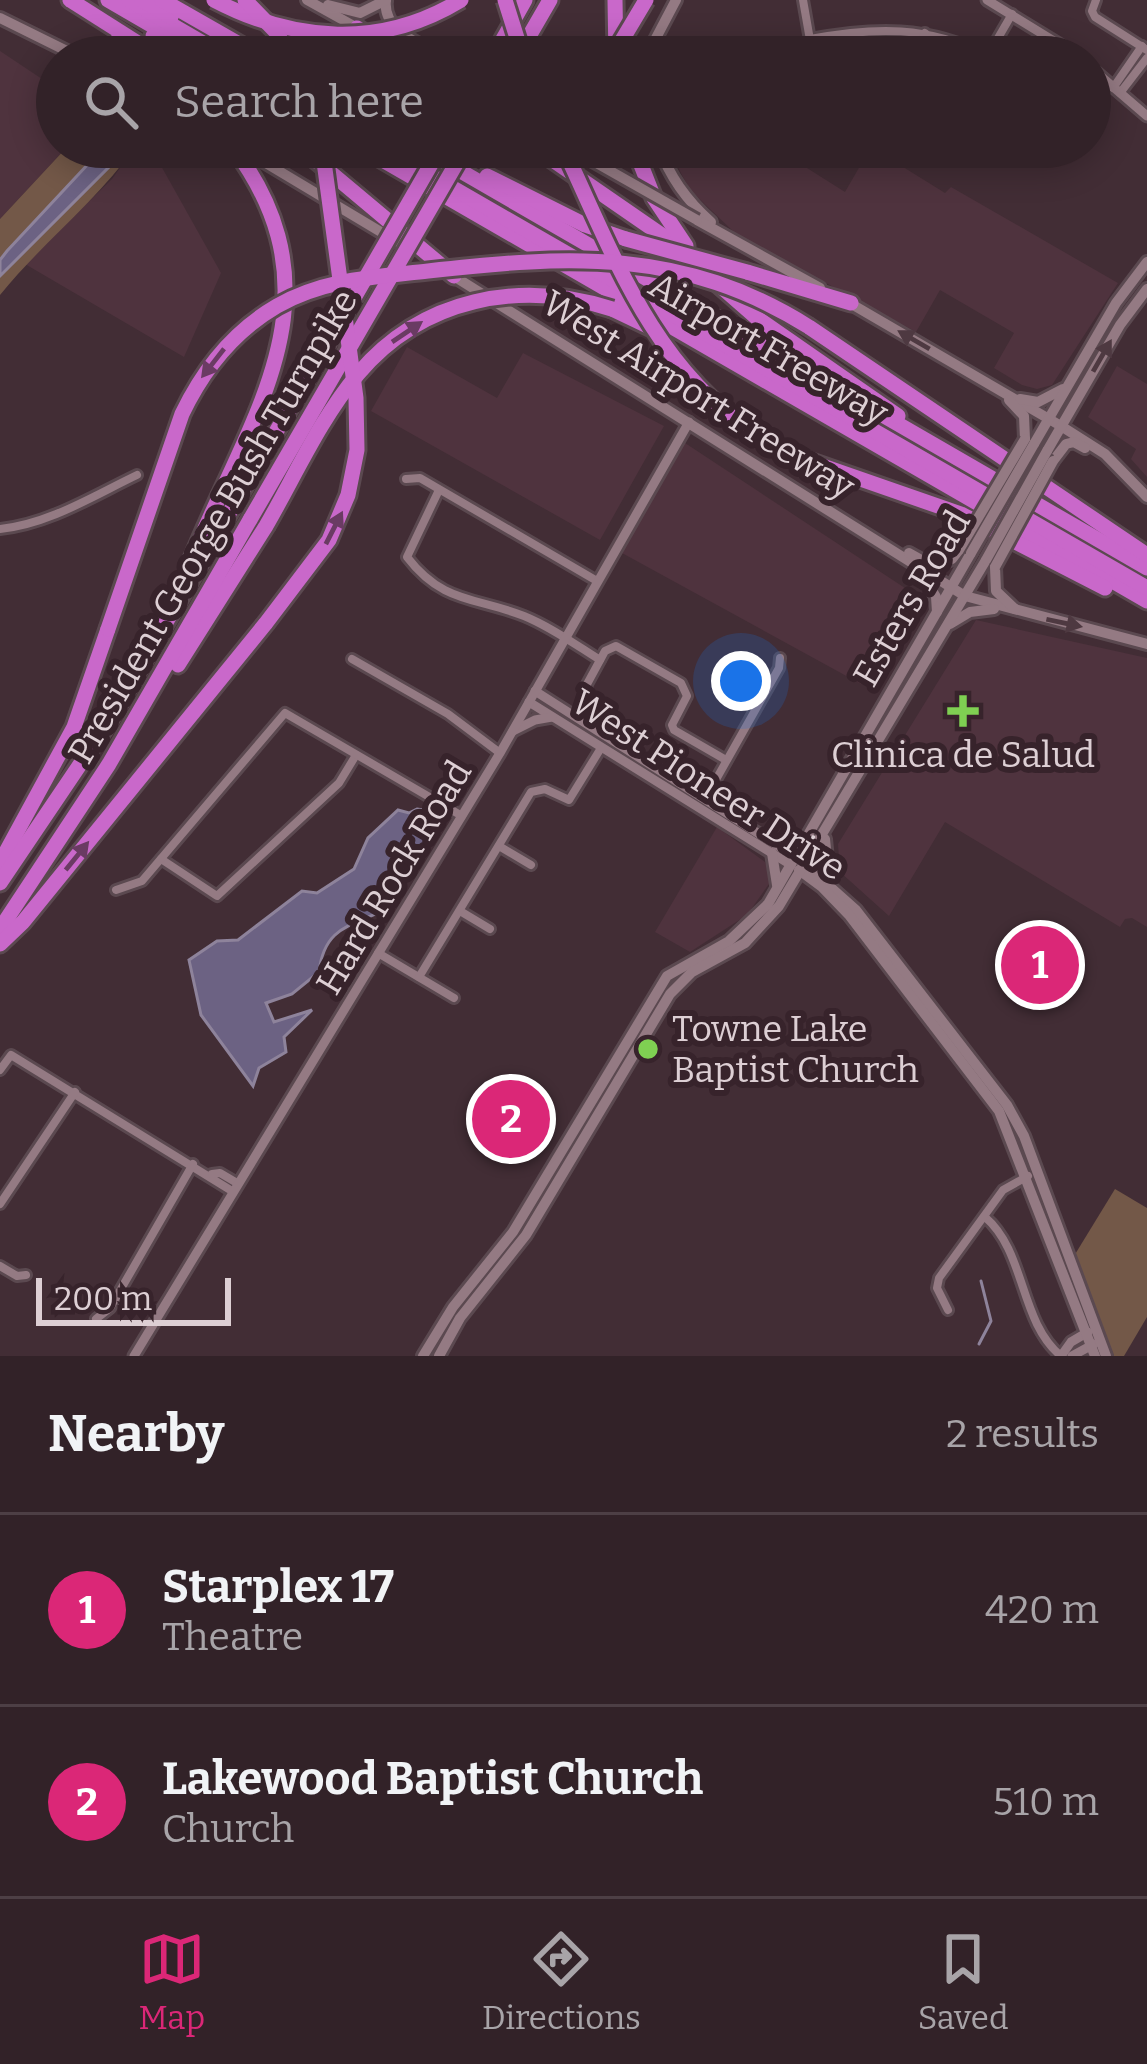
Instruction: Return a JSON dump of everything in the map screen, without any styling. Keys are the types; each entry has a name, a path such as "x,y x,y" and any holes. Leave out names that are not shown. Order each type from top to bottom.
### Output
{"highway":[{"path":"142,0 205,36"},
{"path":"163,0 226,36"},
{"path":"214,0 266,24 330,36 406,26 460,0"},
{"path":"245,0 279,36"},
{"path":"505,0 514,36"},
{"path":"505,36 525,0"},
{"path":"531,36 550,0"},
{"path":"614,36 615,0"},
{"path":"626,36 646,0"},
{"path":"119,2 158,36"},
{"path":"119,2 173,36"},
{"path":"119,2 186,36"},
{"path":"77,4 114,36"},
{"path":"77,4 127,36"},
{"path":"355,26 369,36"},
{"path":"226,503 272,378 286,305 276,229 248,168"},
{"path":"325,168 454,276"},
{"path":"0,944 23,922 266,623 319,556 337,525 349,495 357,450 356,398 325,168"},
{"name":"Airport Freeway","path":"397,168 1147,604"},
{"name":"President George Bush Turnpike","path":"0,883 96,742 170,616 226,503 417,168"},
{"path":"419,168 1147,584"},
{"path":"433,168 1147,584"},
{"name":"President George Bush Turnpike","path":"0,929 127,734 166,686 454,168"},
{"name":"Airport Freeway","path":"462,168 1147,568"},
{"path":"469,168 585,225 851,304"},
{"path":"565,168 663,236 757,318 932,444"},
{"path":"575,168 622,274 660,344 700,391 752,432 797,457 961,514 1147,604"},
{"path":"642,168 654,198 701,268"},
{"path":"0,863 74,727 196,386 242,332 304,292 356,279 542,259 610,259 706,278 809,327 1147,555"},
{"path":"259,522 340,397 376,355 411,327 469,302 511,295 569,297 612,309 848,438 899,457"}],"main road":[{"path":"311,0 360,13 386,0"},
{"path":"311,0 373,36"},
{"path":"386,0 384,13 391,25 409,36"},
{"path":"660,36 676,0"},
{"path":"0,18 36,36"},
{"name":"West Airport Freeway","path":"271,168 454,276 965,596 1147,644"},
{"path":"604,168 851,304 1105,454"},
{"path":"668,168 691,205 729,239"},
{"name":"Esters Road","path":"439,1356 460,1318 519,1246 650,1014 692,972 764,927 951,588 965,552 1115,303 1147,262"},
{"name":"Esters Road","path":"799,864 825,835 965,596 990,564 1050,456 1061,426 1120,325 1147,289"},
{"path":"1011,397 1038,402 1050,398 1073,377"},
{"path":"993,386 1024,416 1029,441"},
{"path":"1076,402 1077,428 1147,497"},
{"path":"1050,456 1074,442 1105,454"},
{"path":"797,490 822,497 934,567 965,552"},
{"path":"913,564 932,586 935,615 936,627 920,660 923,669"},
{"path":"990,564 996,591 1020,613"},
{"path":"948,626 970,612 1000,608"},
{"path":"909,661 923,669"},
{"path":"875,749 884,705"},
{"path":"862,742 875,749"},
{"path":"772,853 783,891 826,885 825,835"},
{"name":"West Pioneer Drive","path":"799,864 856,910 984,1070 1024,1136 1032,1175 1094,1341 1106,1356"},
{"name":"Esters Road","path":"423,1356 453,1307 513,1232 597,1103"}],"street":[{"path":"803,0 809,36"},
{"path":"986,0 1047,36"},
{"path":"1096,0 1095,17 1145,51 1116,91"},
{"path":"999,36 1012,14"},
{"path":"826,36 857,30 936,36"},
{"path":"1111,86 1147,116"},
{"name":"Hard Rock Road","path":"134,1356 500,753 689,422"},
{"path":"0,530 51,517 137,475"},
{"path":"406,479 420,478 597,581"},
{"path":"439,490 407,556 418,571 450,594 527,617 600,660"},
{"path":"590,694 586,686 600,660 607,648 616,646 681,683 687,696 674,730 726,760"},
{"path":"705,799 779,668 780,658"},
{"path":"352,659 448,714 500,753"},
{"name":"West Pioneer Drive","path":"532,696 553,717 601,748 772,853 799,864"},
{"name":"West Pioneer Drive","path":"532,696 660,770 799,864"},
{"path":"116,890 142,881 285,713 462,816"},
{"path":"513,731 553,717"},
{"path":"419,977 531,792 545,789 569,800 607,745 660,770"},
{"path":"161,859 218,896 339,783 356,755"},
{"path":"686,800 728,813"},
{"path":"499,846 531,865"},
{"path":"460,911 490,929"},
{"path":"379,952 454,998"},
{"path":"0,1070 11,1054 235,1187"},
{"path":"0,1204 75,1092"},
{"path":"96,1319 110,1308 193,1164"},
{"path":"948,1310 937,1288 939,1278 1006,1187 1032,1175"},
{"path":"985,1217 1001,1235 1040,1333 1061,1356 1071,1342 1094,1341"},
{"path":"0,1266 17,1276 26,1275"},
{"path":"1072,1356 1094,1341"}],"shaded area":[{"path":"0,51 36,75 36,168 47,168 0,219"},
{"path":"47,168 118,168 0,295 0,219"},
{"path":"84,168 108,168 0,276 0,260"},
{"path":"120,168 162,168 221,273 184,357 25,264"},
{"path":"678,168 807,168 845,192 859,168 905,168 945,193 951,187 1118,283 1052,385 1037,389 994,368 1014,333 940,290 916,332 736,234 690,190"},
{"path":"407,347 497,398 523,353 664,426 600,540 371,411"},
{"path":"1117,366 1147,384 1147,477 1131,459 1136,449 1088,417"},
{"path":"685,443 911,592 861,684 622,553"},
{"path":"976,620 1147,658 1147,927 1132,918 1120,927 945,822 889,916 840,872 838,844"},
{"path":"398,810 436,812 434,833 415,862 405,852 398,854 396,903 346,927 328,943 319,972 292,994 266,1003 274,1022 312,1010 284,1037 286,1052 259,1068 253,1086 201,1015 189,960 217,941 238,940 302,891 317,893 354,869 368,838"},
{"path":"717,827 765,862 771,881 747,915 690,952 655,932"},
{"path":"1115,1189 1147,1208 1147,1317 1124,1356 1114,1356 1074,1256"}],"waterway":[{"path":"979,1344 991,1321 981,1281"}],"place":[{"name":"Clinica de Salud","path":"963,711"},
{"name":"Starplex 17","path":"1040,965"},
{"name":"Towne Lake Baptist Church","path":"648,1049"},
{"name":"Lakewood Baptist Church","path":"511,1119"}]}
